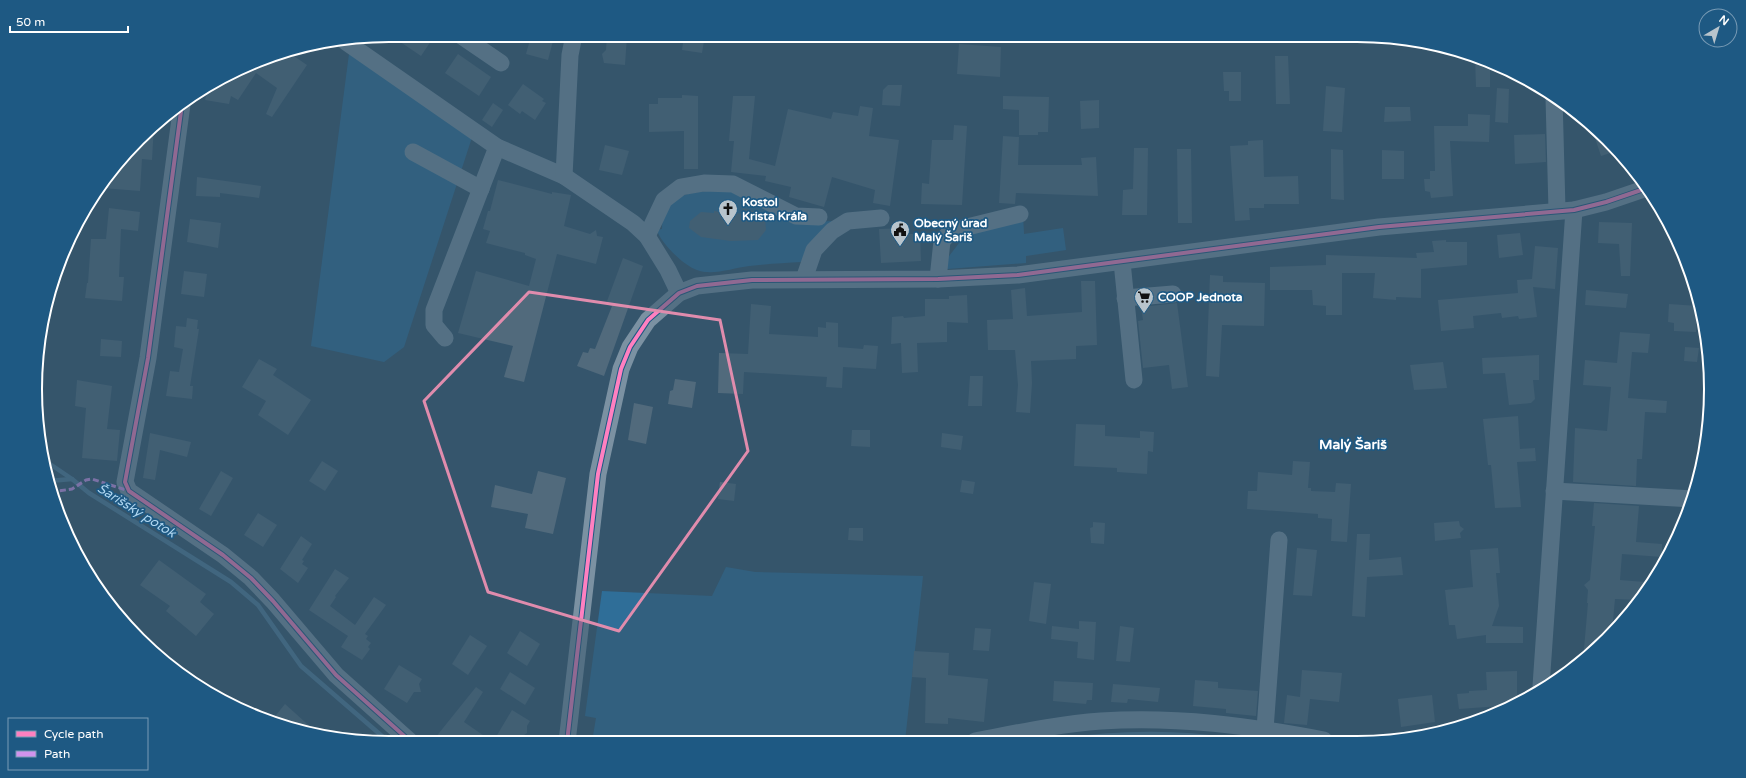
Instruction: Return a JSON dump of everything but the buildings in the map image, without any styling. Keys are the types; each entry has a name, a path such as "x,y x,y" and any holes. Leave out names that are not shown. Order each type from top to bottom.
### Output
{"street":[{"path":"470,42 501,63"},
{"path":"564,176 570,55 573,42"},
{"path":"357,44 497,147 564,176 633,223 647,236 668,270 679,293"},
{"path":"1554,103 1556,210"},
{"path":"181,112 148,358 125,482 129,491 223,555 251,578 336,675 404,736"},
{"path":"445,338 434,325 434,310 497,147"},
{"path":"413,152 481,189"},
{"path":"647,236 664,200 681,187 704,183 733,184 796,216 819,217"},
{"path":"568,736 598,474 621,370 630,347 648,320 679,293 697,286 752,280 938,279 1018,275 1380,227 1556,210 1574,210 1606,202 1641,190"},
{"path":"1541,683 1574,210"},
{"path":"938,279 942,241 951,231 1020,214"},
{"path":"804,279 814,250 832,231 848,221 861,218 881,218"},
{"path":"1122,262 1134,380"},
{"path":"1125,298 1173,294"},
{"path":"1554,491 1687,499"},
{"path":"1265,729 1280,540"},
{"path":"1003,736 1047,728 1102,721 1180,721 1213,722 1303,736"}],"highlighted area":[{"path":"529,292 720,320 748,451 619,631 488,592 424,401"}],"shaded area":[{"path":"349,54 474,131 404,347 384,362 311,346"},
{"path":"722,190 737,193 793,222 839,221 817,239 801,262 768,264 716,272 703,272 692,268 679,259 663,241 657,230 662,229 663,217 667,208 673,201 681,196 690,193"},
{"path":"1023,215 1024,234 1063,228 1066,250 1026,256 1026,263 947,269 943,264 963,238 972,232"},
{"path":"726,567 755,572 923,576 906,736 593,736 596,718 585,716 602,591 712,596"}],"waterway":[{"name":"Šarišský potok","path":"51,465 89,493 231,582 258,605 301,666 382,736"},
{"path":"54,481 72,479"},
{"name":"Šarišský potok","path":"1099,736 1143,734 1199,736"}],"marked path":[{"path":"57,491 72,489 86,480 92,479 129,491"}],"cycle path":[{"path":"181,112 148,358 125,482 129,491 223,555 251,578 273,601 336,675 404,736"},
{"path":"568,736 598,474 621,369 630,347 648,320 679,293 697,286 752,280 938,279 1018,275 1379,227 1574,210 1606,202 1641,190"}],"place":[{"name":"Kostol Krista Kráľa","path":"728,226"},
{"name":"Obecný úrad Malý Šariš","path":"900,247"},
{"name":"COOP Jednota","path":"1144,314"}],"district":[{"name":"Malý Šariš","path":"1353,444"}]}
